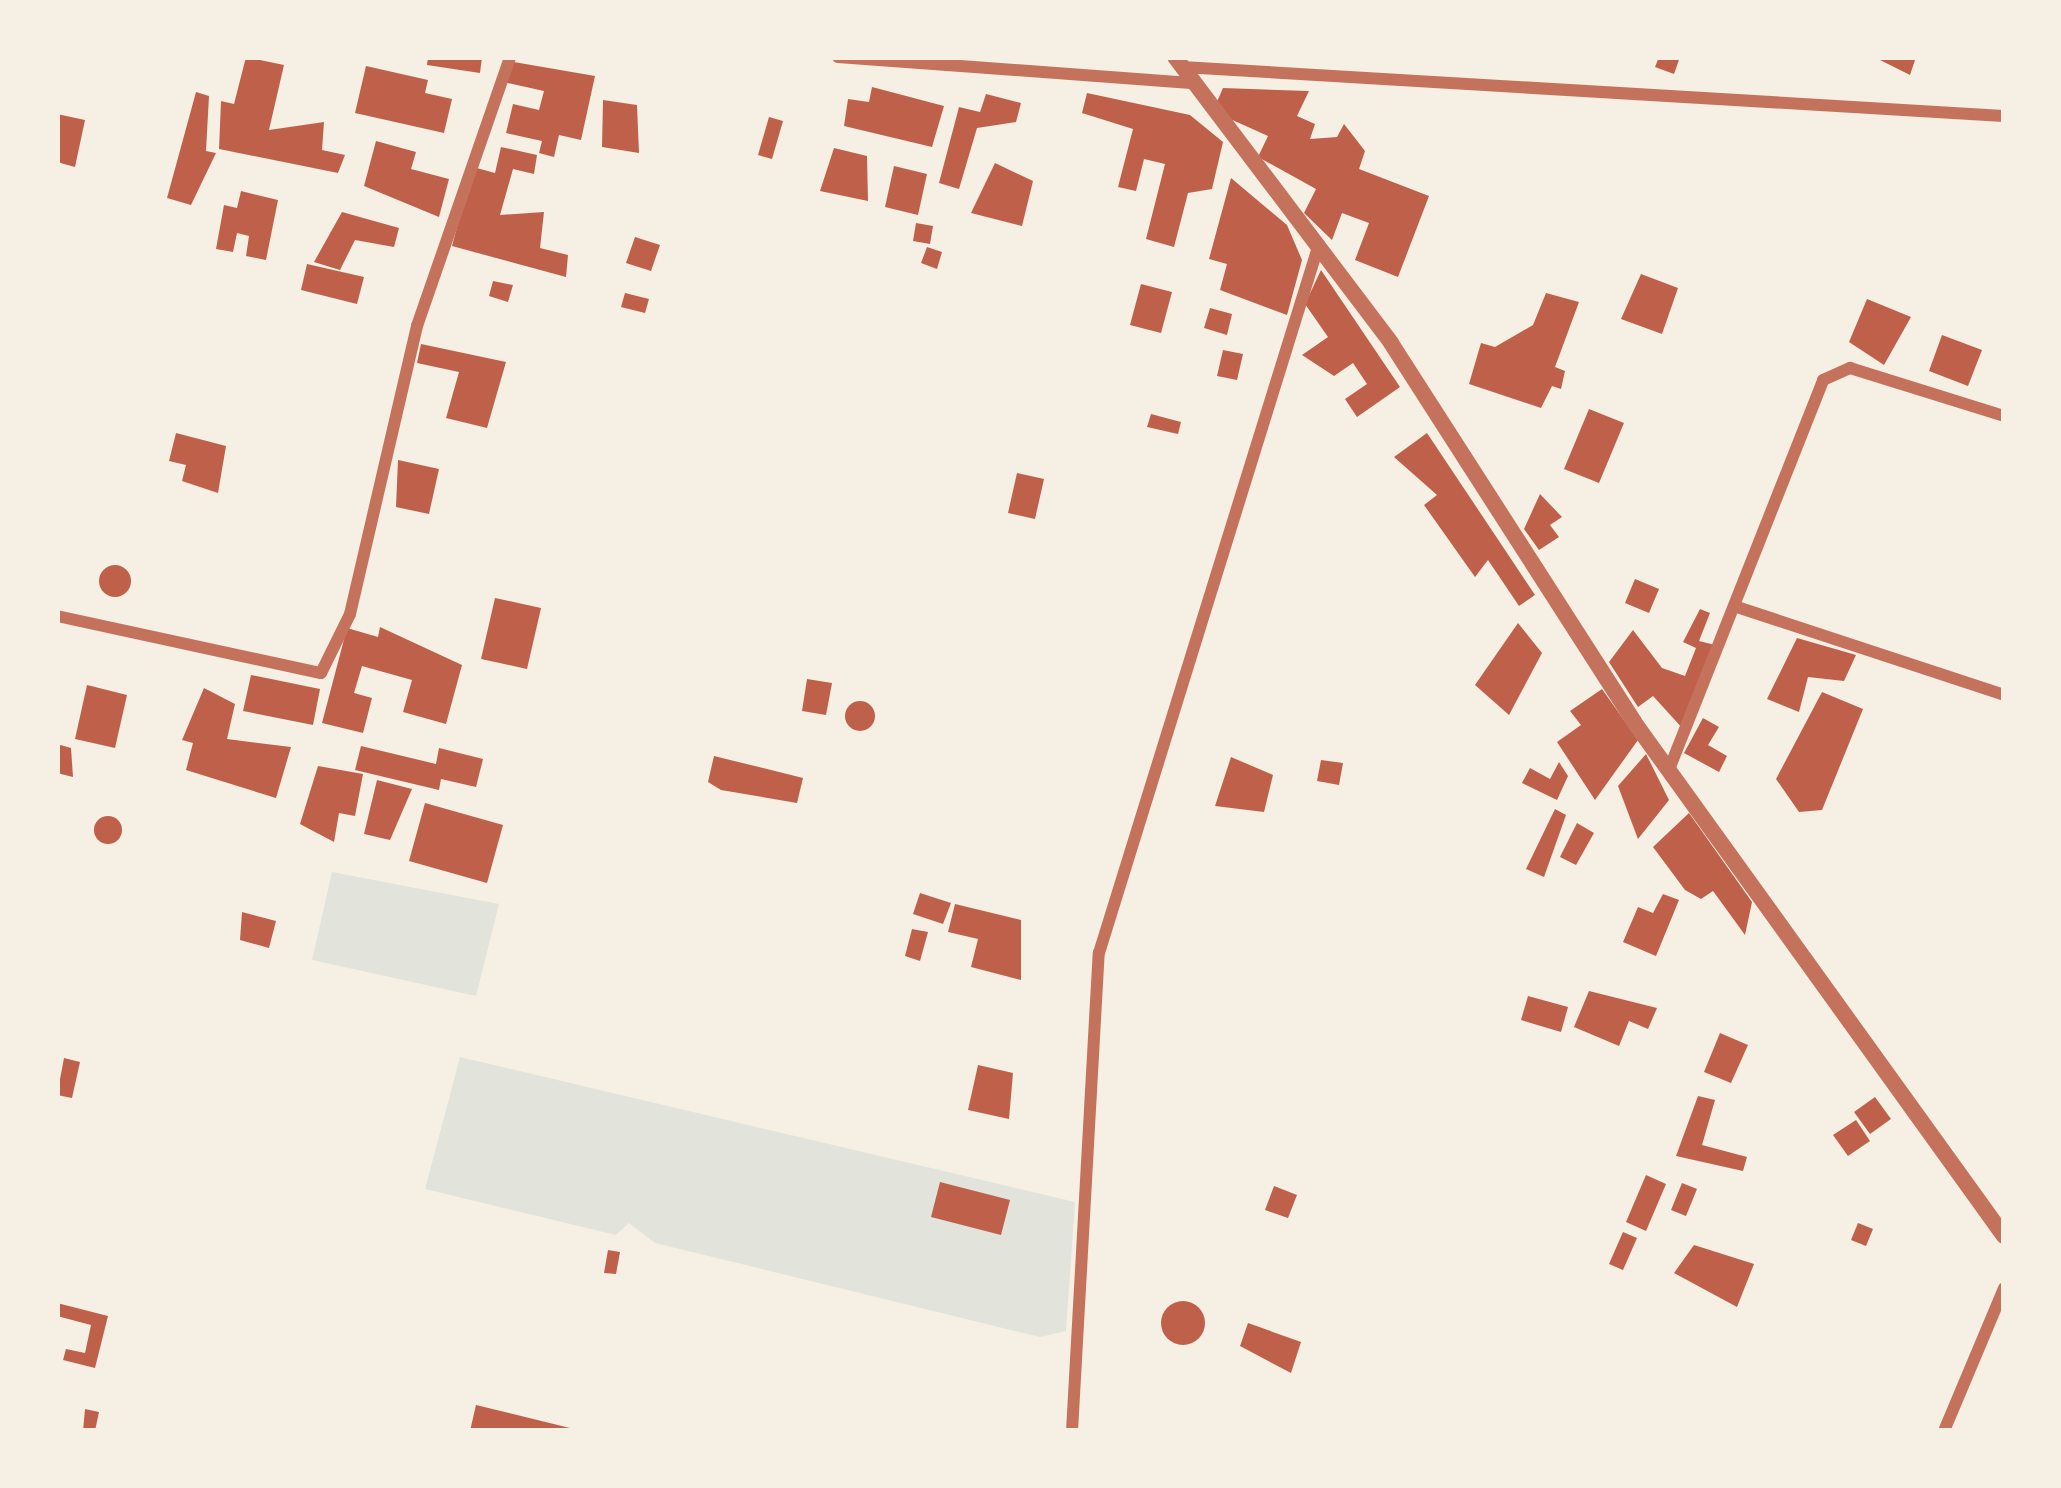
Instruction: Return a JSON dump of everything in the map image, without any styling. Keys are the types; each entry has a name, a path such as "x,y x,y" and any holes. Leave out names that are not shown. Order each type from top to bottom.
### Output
{"street":[{"path":"57,616 321,673 350,614 418,326 510,57"},
{"path":"838,57 1194,83"},
{"path":"1178,62 1319,243 1670,766 2004,1236"},
{"path":"1178,62 2004,116"},
{"path":"1072,1431 1099,953 1319,243"},
{"path":"1670,766 1740,608 1834,369 2004,416"},
{"path":"1740,608 2004,694"},
{"path":"1945,1431 2004,1288"}],"shaded area":[{"path":"332,872 499,904 476,996 312,960"},
{"path":"460,1057 1075,1202 1066,1331 1040,1337 655,1243 629,1223 616,1235 425,1189"}],"building":[{"path":"246,57 284,65 269,130 324,122 322,150 345,155 338,173 219,149 221,101 234,104"},
{"path":"428,57 482,57 480,73 427,65"},
{"path":"1659,57 1680,57 1674,74 1655,67"},
{"path":"1874,57 1916,57 1910,75"},
{"path":"508,61 595,76 581,140 559,135 554,157 539,153 542,141 506,133 513,104 539,110 544,91 503,82"},
{"path":"366,66 428,80 425,93 452,99 444,133 355,113"},
{"path":"872,87 944,106 932,147 844,126 848,99 869,102"},
{"path":"1223,88 1309,91 1297,116 1315,124 1310,139 1337,137 1344,124 1365,151 1359,169 1429,196 1398,277 1355,260 1369,223 1342,213 1332,240 1304,213 1316,189 1258,157 1268,136 1228,118 1216,104"},
{"path":"196,92 209,96 206,151 216,153 191,205 167,198"},
{"path":"1087,93 1190,115 1223,142 1212,189 1188,193 1174,247 1146,239 1165,164 1144,159 1136,191 1118,187 1133,129 1082,113"},
{"path":"986,94 1021,103 1016,122 977,128 959,189 939,183 959,107 980,112"},
{"path":"603,100 637,105 639,153 602,147"},
{"path":"57,114 85,120 75,167 57,162"},
{"path":"769,117 783,121 772,159 758,155"},
{"path":"376,141 416,152 411,169 449,179 439,217 364,186"},
{"path":"501,147 537,155 534,174 513,169 500,215 544,212 540,248 568,255 566,277 452,246 473,167 495,173"},
{"path":"834,148 867,156 868,201 820,191"},
{"path":"995,163 1033,181 1022,226 971,213"},
{"path":"894,166 927,174 918,215 885,207"},
{"path":"1231,178 1287,225 1302,260 1287,315 1220,290 1227,264 1209,259"},
{"path":"241,191 278,200 266,260 246,256 249,236 237,233 233,252 216,249 224,205 237,208"},
{"path":"342,212 399,228 394,247 355,240 340,270 314,262"},
{"path":"916,223 933,226 930,244 913,241"},
{"path":"635,237 660,245 651,271 626,263"},
{"path":"927,247 942,252 937,269 921,263"},
{"path":"307,264 364,277 357,304 301,290"},
{"path":"1321,270 1400,387 1357,417 1345,399 1367,384 1353,363 1334,376 1302,355 1328,337 1305,304"},
{"path":"1641,274 1678,288 1662,334 1621,319"},
{"path":"493,281 513,285 508,302 489,296"},
{"path":"1141,284 1172,292 1161,333 1130,325"},
{"path":"625,293 649,299 645,313 621,307"},
{"path":"1546,293 1579,302 1555,367 1565,371 1561,389 1552,386 1541,408 1469,384 1481,343 1495,347 1533,325"},
{"path":"1867,299 1911,317 1884,365 1849,342"},
{"path":"1210,308 1232,314 1227,335 1204,328"},
{"path":"1942,335 1982,350 1968,386 1929,371"},
{"path":"421,344 506,362 487,428 446,418 459,372 417,363"},
{"path":"1223,350 1243,354 1237,380 1217,376"},
{"path":"1589,409 1624,423 1599,483 1564,469"},
{"path":"1151,414 1181,422 1178,434 1147,427"},
{"path":"176,433 226,446 218,493 182,481 186,465 169,461"},
{"path":"1427,433 1535,595 1519,606 1488,560 1475,577 1424,505 1437,495 1394,457"},
{"path":"398,460 439,469 429,514 396,507"},
{"path":"1017,473 1044,479 1035,519 1008,513"},
{"path":"1540,494 1562,517 1550,525 1559,537 1539,550 1524,529"},
{"path":"115,565 126,570 131,581 126,592 115,597 104,592 99,581 104,570"},
{"path":"1635,579 1659,589 1649,613 1625,603"},
{"path":"495,598 541,608 527,669 481,659"},
{"path":"1700,609 1710,613 1699,641 1719,646 1684,730 1653,696 1638,707 1609,662 1633,630 1662,668 1685,676 1696,648 1683,642"},
{"path":"1518,623 1542,653 1509,715 1475,685"},
{"path":"380,627 462,665 446,724 403,712 412,680 362,666 354,693 372,698 363,733 322,723 347,628 378,637"},
{"path":"1797,638 1856,655 1844,681 1808,677 1799,712 1767,699"},
{"path":"251,675 320,689 313,725 243,711"},
{"path":"807,679 832,683 826,715 802,711"},
{"path":"87,685 127,695 115,748 75,739"},
{"path":"204,688 235,704 227,739 291,747 276,798 186,770 193,743 182,740"},
{"path":"1602,689 1638,740 1595,800 1557,742 1581,725 1570,711"},
{"path":"1822,692 1863,709 1822,810 1799,812 1776,779"},
{"path":"860,701 871,705 875,716 871,727 860,731 849,727 845,716 849,705"},
{"path":"1703,718 1719,727 1708,745 1727,756 1719,772 1684,753"},
{"path":"57,744 71,748 73,777 57,773"},
{"path":"361,746 436,764 439,748 483,759 476,787 441,779 439,790 355,770"},
{"path":"1646,754 1669,800 1638,839 1618,786"},
{"path":"714,756 803,778 797,803 721,790 708,782"},
{"path":"1231,757 1273,775 1264,812 1215,806"},
{"path":"1321,760 1343,763 1339,785 1317,781"},
{"path":"1559,762 1568,776 1557,800 1522,783 1530,768 1550,779"},
{"path":"318,766 363,774 355,816 339,813 334,842 300,824"},
{"path":"377,780 412,789 390,840 364,834"},
{"path":"425,803 503,825 487,883 409,861"},
{"path":"1555,809 1566,815 1544,877 1526,869"},
{"path":"1689,813 1752,902 1745,935 1713,891 1701,899 1685,890 1653,847"},
{"path":"108,816 118,820 122,830 118,840 108,844 98,840 94,830 98,820"},
{"path":"1577,823 1594,833 1576,865 1560,857"},
{"path":"920,893 951,903 943,924 913,914"},
{"path":"1663,894 1679,900 1656,956 1623,942 1638,907 1653,913"},
{"path":"955,904 1021,920 1021,980 971,967 978,939 948,932"},
{"path":"242,912 276,921 269,948 240,940"},
{"path":"912,929 928,932 920,961 905,956"},
{"path":"1589,991 1657,1008 1648,1029 1629,1021 1619,1046 1574,1027"},
{"path":"1528,996 1568,1007 1561,1032 1521,1020"},
{"path":"1720,1033 1748,1045 1731,1083 1704,1072"},
{"path":"64,1058 80,1062 72,1098 57,1095"},
{"path":"978,1065 1013,1073 1009,1119 968,1110"},
{"path":"1698,1096 1715,1100 1702,1145 1747,1157 1743,1171 1676,1156"},
{"path":"1875,1097 1891,1119 1870,1134 1854,1112"},
{"path":"1856,1120 1870,1141 1848,1156 1833,1135"},
{"path":"1646,1175 1666,1184 1646,1231 1626,1222"},
{"path":"940,1182 1010,1200 1001,1235 931,1217"},
{"path":"1682,1183 1697,1189 1686,1216 1671,1210"},
{"path":"1274,1186 1297,1195 1288,1218 1265,1210"},
{"path":"1858,1223 1873,1229 1866,1246 1851,1240"},
{"path":"1623,1232 1637,1238 1623,1270 1609,1264"},
{"path":"1694,1245 1754,1264 1737,1307 1674,1273"},
{"path":"608,1250 620,1252 616,1274 604,1273"},
{"path":"1183,1301 1199,1307 1205,1323 1199,1339 1183,1345 1167,1339 1161,1323 1167,1307"},
{"path":"57,1303 108,1316 95,1368 63,1360 66,1349 85,1353 91,1325 57,1316"},
{"path":"1248,1323 1301,1342 1291,1373 1240,1346"},
{"path":"476,1405 574,1429 574,1431 470,1431"},
{"path":"85,1409 99,1412 95,1431 83,1431"}]}
